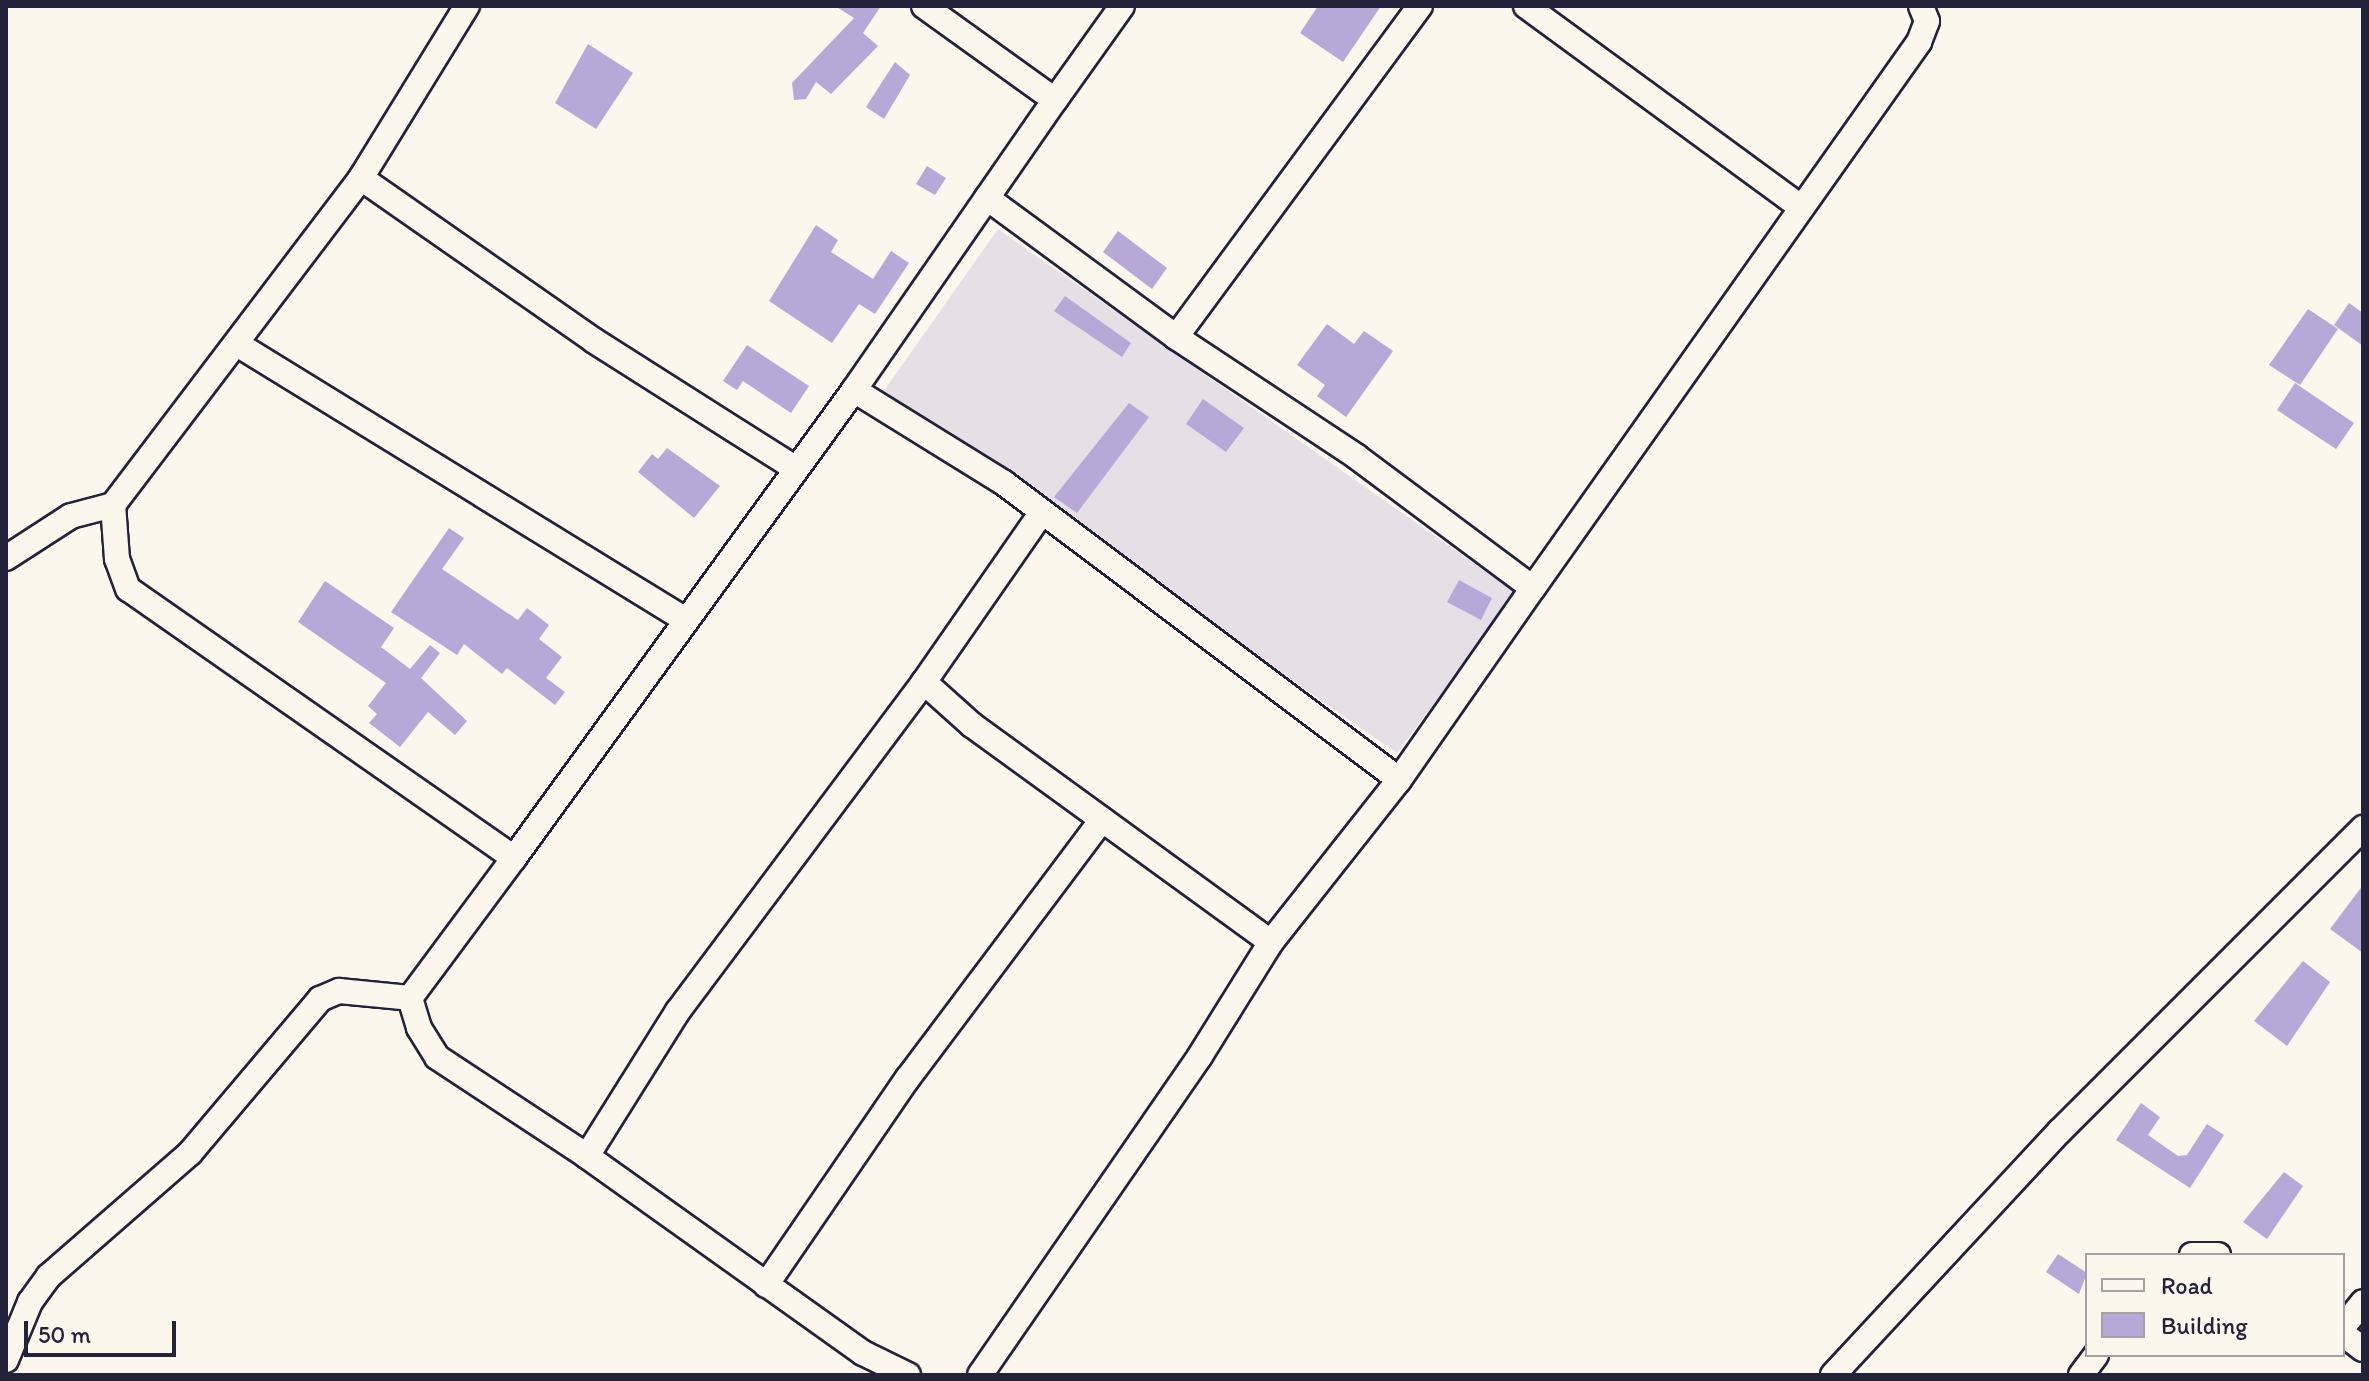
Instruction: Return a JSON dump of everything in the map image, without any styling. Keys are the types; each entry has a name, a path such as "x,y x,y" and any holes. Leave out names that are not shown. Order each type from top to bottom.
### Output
{"street":[{"path":"6,558 71,516 113,505 361,178 467,6"},
{"path":"924,6 1055,100"},
{"path":"410,998 514,858 793,467 854,390 1122,6"},
{"path":"1176,337 1420,6"},
{"path":"1526,6 1801,207"},
{"path":"980,1375 1200,1056 1271,942 1399,780 1919,42 1927,21 1921,6"},
{"path":"361,178 593,340 793,467"},
{"path":"987,198 1176,337 1357,457 1533,588"},
{"path":"237,344 684,619"},
{"path":"854,390 1004,483 1040,515 1399,780"},
{"path":"113,505 117,559 128,589 514,858"},
{"path":"587,1156 678,1011 924,682 1040,515"},
{"path":"924,682 972,725 1271,942"},
{"path":"766,1285 908,1078 1102,820"},
{"path":"1833,1375 2060,1131 2363,828"},
{"path":"6,1360 30,1302 49,1276 190,1153 320,999 339,991 410,998"},
{"path":"410,998 419,1028 437,1057 587,1156 863,1353 908,1375"},
{"path":"2345,1324 2363,1302"},
{"path":"2345,1336 2363,1349"},
{"path":"2081,1375 2094,1357"}],"shaded area":[{"path":"998,229 1516,593 1397,753 881,395"}],"building":[{"path":"835,6 881,6 863,33 878,46 831,94 816,82 806,99 794,100 792,83 854,18"},
{"path":"1318,6 1381,6 1343,62 1300,33"},
{"path":"588,44 633,73 596,129 555,103"},
{"path":"895,62 910,75 884,119 866,107"},
{"path":"927,166 946,178 935,195 916,184"},
{"path":"816,225 838,240 831,252 873,279 891,251 909,263 875,314 859,304 832,343 769,301"},
{"path":"1118,231 1167,268 1152,289 1103,252"},
{"path":"1065,296 1131,343 1122,357 1054,311"},
{"path":"2349,303 2363,313 2363,346 2334,325"},
{"path":"2308,309 2338,329 2300,385 2269,365"},
{"path":"1327,324 1354,344 1364,331 1393,351 1346,417 1317,396 1325,385 1297,365"},
{"path":"747,345 809,386 791,413 743,381 737,390 723,381"},
{"path":"2295,383 2354,423 2336,449 2277,410"},
{"path":"1203,399 1244,428 1226,452 1186,424"},
{"path":"1129,403 1149,417 1077,513 1054,497"},
{"path":"667,448 720,486 694,518 638,472 652,454 658,459"},
{"path":"449,528 464,538 442,569 518,620 527,608 549,625 539,639 562,657 546,678 565,692 555,705 507,668 502,674 464,644 457,655 391,612"},
{"path":"1459,580 1492,598 1481,620 1447,602"},
{"path":"325,581 394,628 381,647 410,669 430,645 440,653 421,678 467,721 455,735 428,712 400,747 369,723 377,714 368,706 386,683 298,622"},
{"path":"2363,885 2363,953 2330,929"},
{"path":"2303,961 2330,982 2287,1046 2254,1021"},
{"path":"2141,1103 2160,1117 2148,1135 2178,1156 2187,1155 2207,1124 2224,1135 2190,1188 2116,1140"},
{"path":"2284,1172 2303,1186 2267,1239 2243,1222"},
{"path":"2058,1254 2085,1272 2079,1294 2046,1272"}]}
